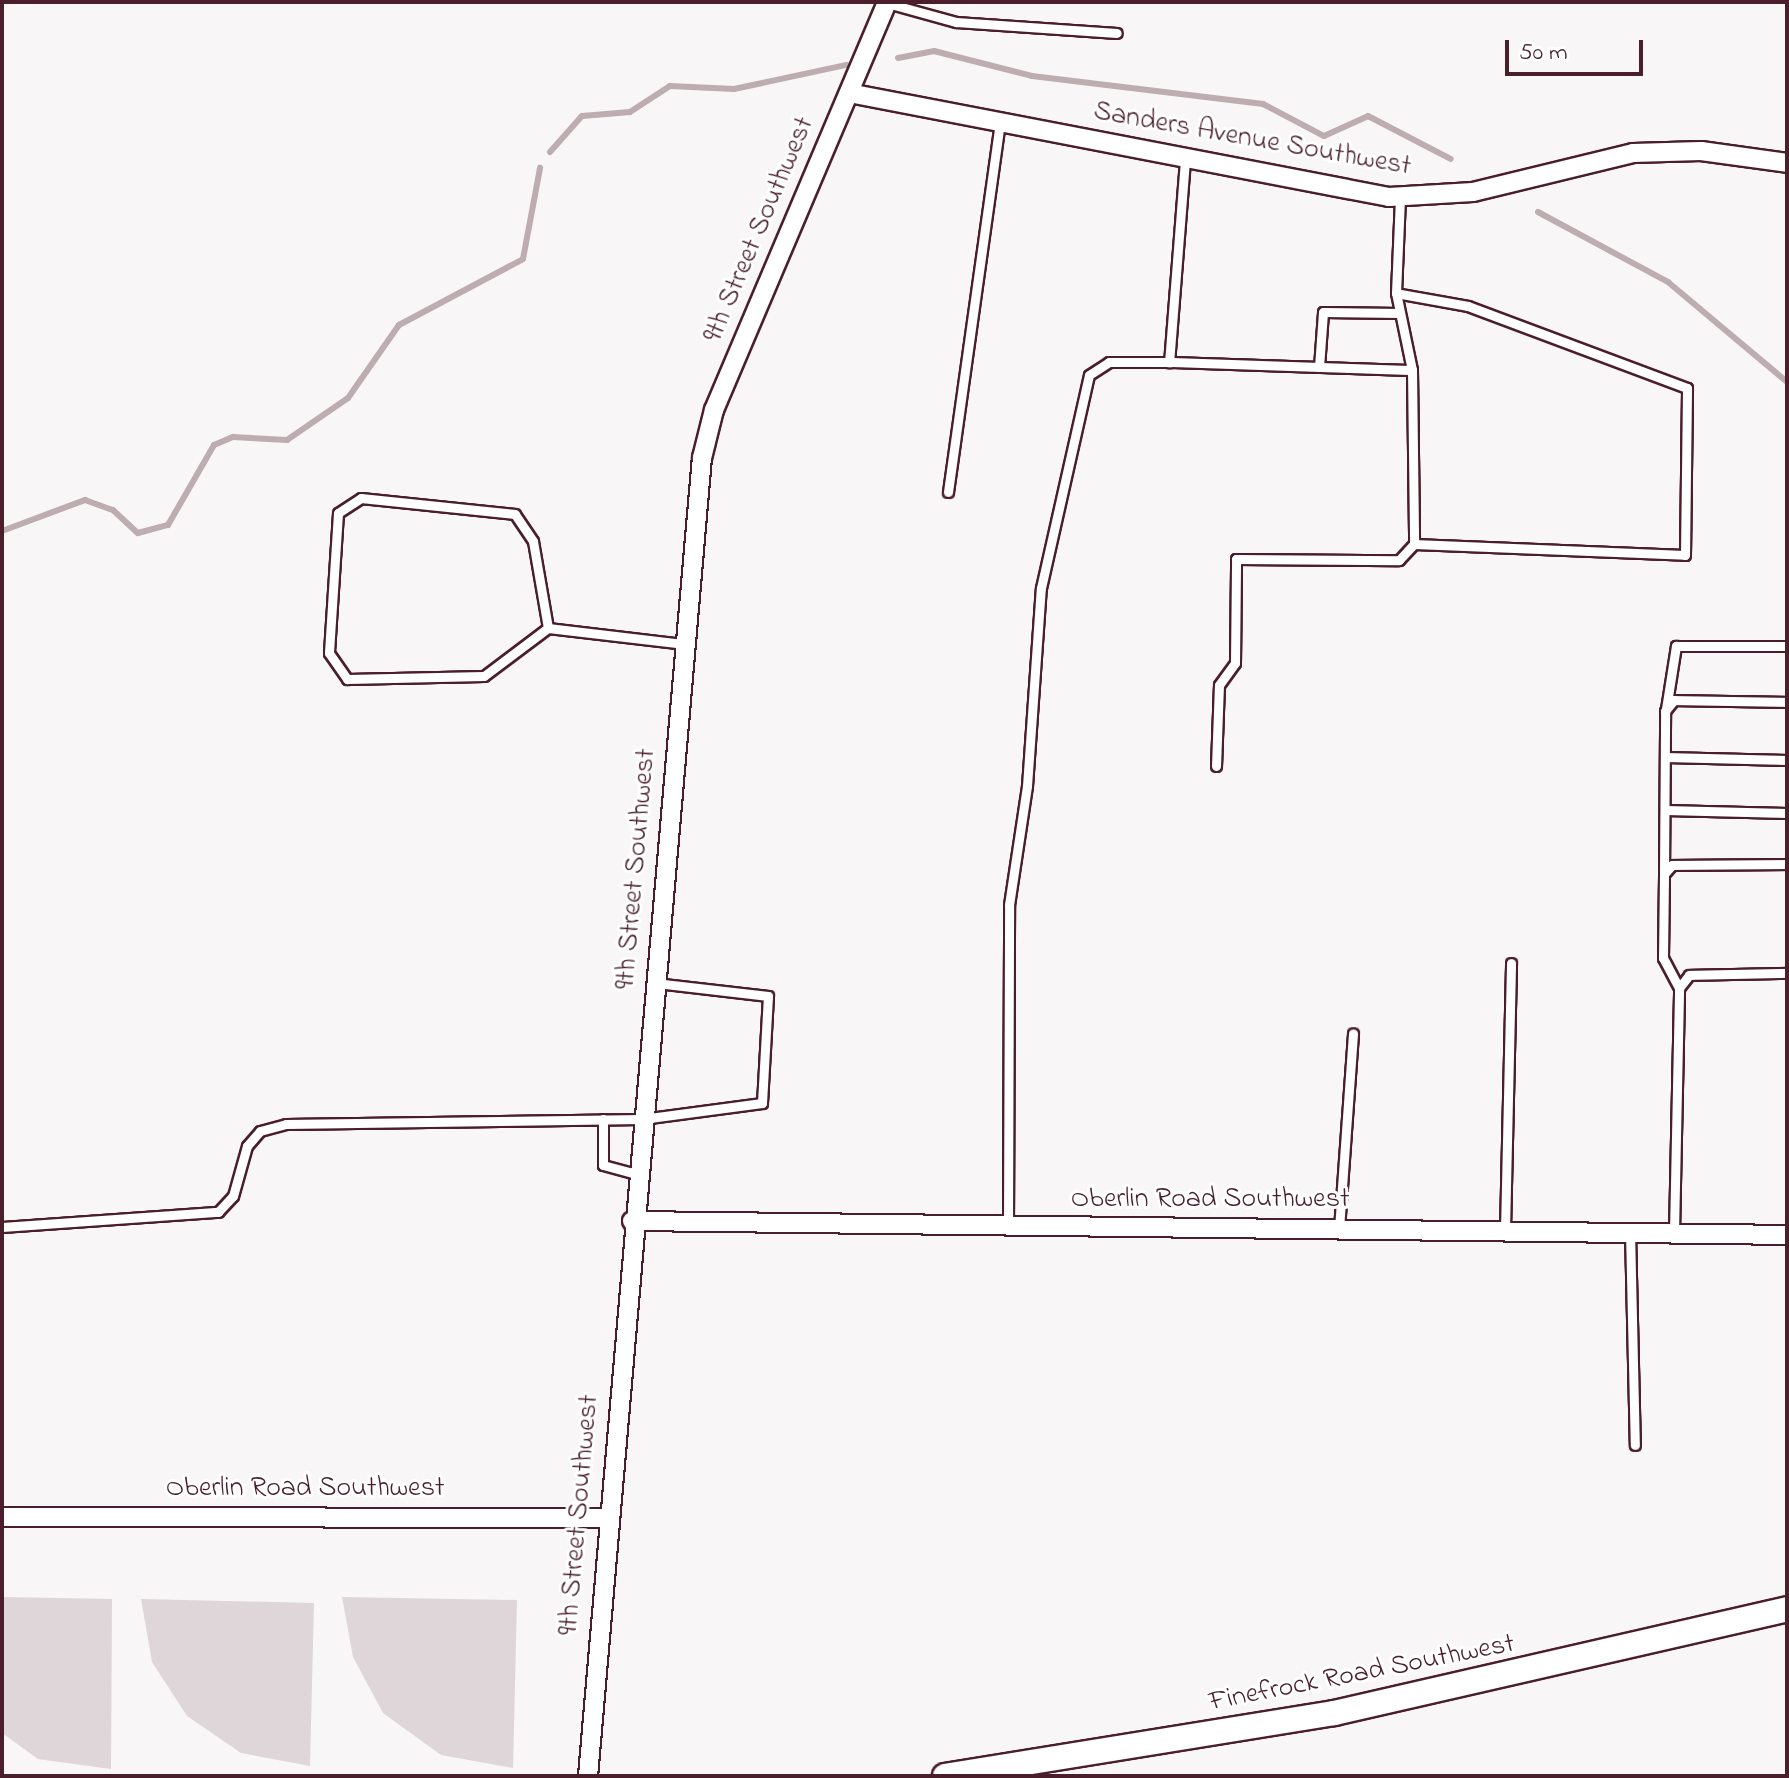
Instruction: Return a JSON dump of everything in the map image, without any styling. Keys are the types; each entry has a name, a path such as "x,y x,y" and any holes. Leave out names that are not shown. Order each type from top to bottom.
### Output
{"main road":[{"name":"Finefrock Road Southwest","path":"945,1776 1334,1713 1787,1609"}],"street":[{"name":"9th Street Southwest","path":"588,1776 636,1174 706,434 887,3"},
{"name":"Sanders Avenue Southwest","path":"849,93 1185,160 1400,197 1473,192 1633,153 1701,151 1787,163"},
{"name":"Oberlin Road Southwest","path":"632,1221 1787,1235"},
{"name":"Oberlin Road Southwest","path":"2,1517 608,1518"}],"lane":[{"path":"887,3 956,22 1117,33"},
{"path":"948,492 1000,123"},
{"path":"1169,362 1185,160"},
{"path":"1216,766 1219,685 1235,663 1236,559 1399,560 1414,544 1412,370 1396,293 1400,197"},
{"path":"1396,293 1468,306 1687,388 1685,555 1414,544"},
{"path":"1319,367 1323,312 1400,313"},
{"path":"1008,1226 1009,905 1027,786 1041,588 1089,375 1109,362 1412,370"},
{"path":"548,628 533,541 515,514 361,498 338,513 329,653 347,679 484,676 548,628 685,644"},
{"path":"1674,1232 1679,988 1663,958 1665,711 1676,646 1787,646"},
{"path":"1665,711 1674,700 1787,702"},
{"path":"1665,757 1787,760"},
{"path":"1665,810 1787,813"},
{"path":"1664,874 1681,862 1787,864"},
{"path":"1505,1230 1511,963"},
{"path":"1679,988 1689,975 1787,973"},
{"path":"2,1227 218,1212 233,1196 247,1146 260,1131 286,1124 642,1119 762,1103 766,1093 768,996 655,982"},
{"path":"1339,1229 1353,1033"},
{"path":"603,1119 603,1165 636,1174"},
{"path":"1630,1231 1635,1445"}],"shaded area":[{"path":"2,1597 112,1599 111,1769 38,1759 2,1733"},
{"path":"342,1597 517,1600 513,1768 441,1755 383,1713 353,1657"},
{"path":"141,1599 314,1603 310,1766 241,1753 187,1716 152,1662"}],"waterway":[{"path":"898,58 934,51 1032,76 1263,104 1324,136 1368,116 1451,159"},
{"path":"550,152 582,116 630,112 670,86 734,89 846,65"},
{"path":"2,531 85,500 113,510 138,533 168,525 214,445 233,437 287,440 348,398 399,325 523,259 540,168"},
{"path":"1538,212 1668,282 1787,382"}]}
